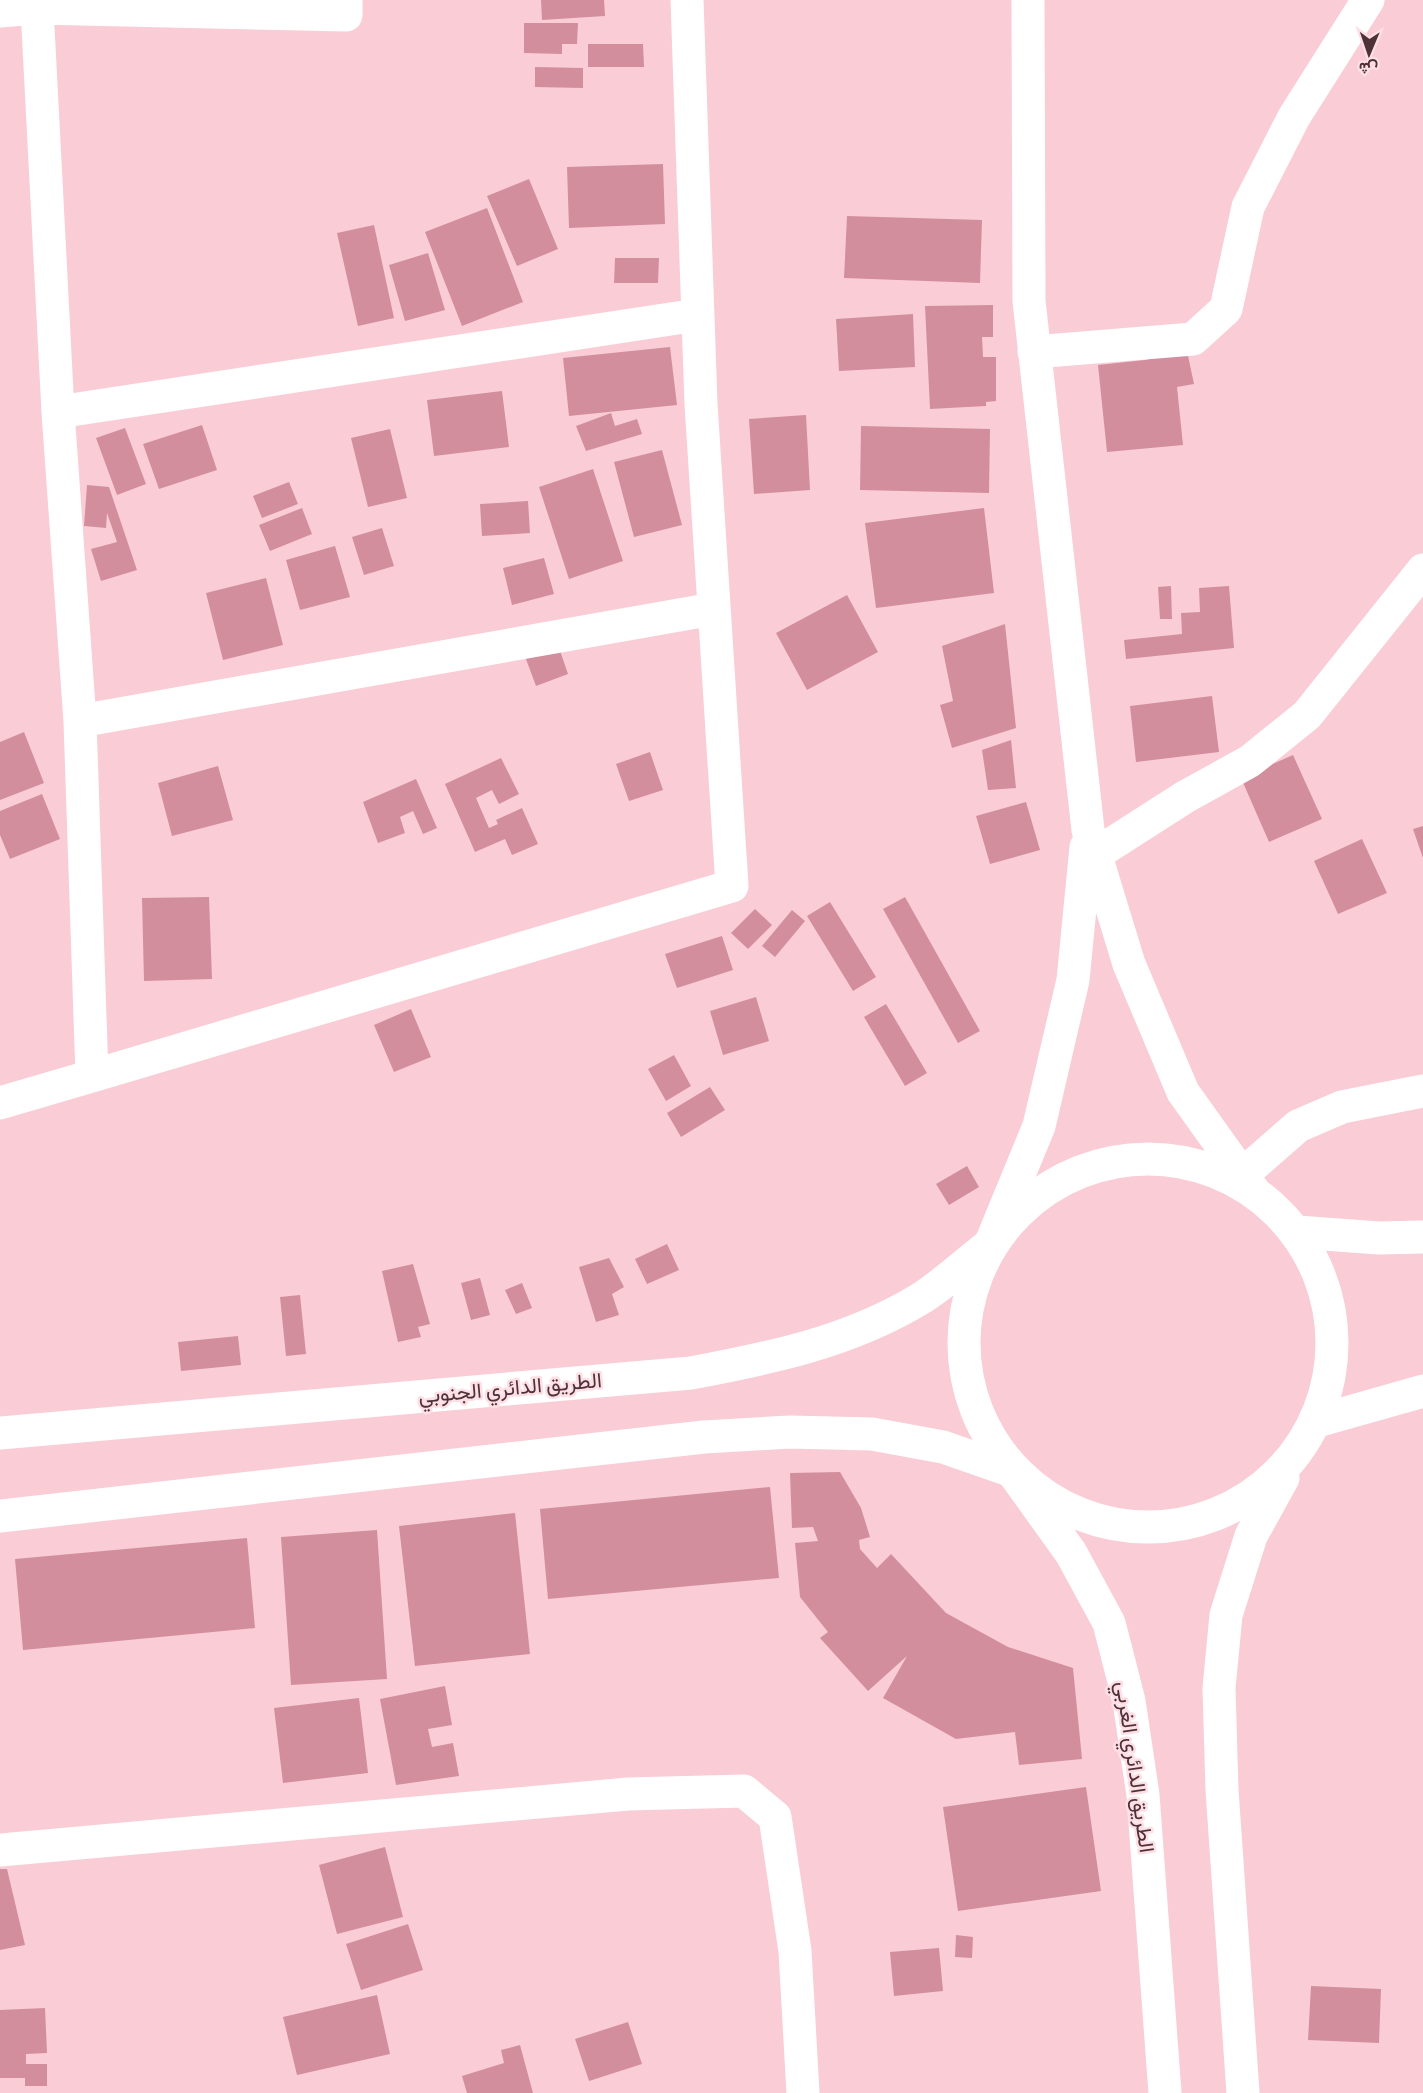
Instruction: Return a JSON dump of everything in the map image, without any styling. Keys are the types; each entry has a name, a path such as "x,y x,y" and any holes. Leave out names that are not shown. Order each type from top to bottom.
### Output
{"street":[{"path":"0,12 37,4 346,15 346,0"},
{"path":"0,1103 732,886 713,609 697,315 687,0"},
{"path":"1028,0 1029,301 1092,842 1129,964 1183,1092 1247,1182 1297,1232 1325,1286 1334,1346 1323,1406 1251,1536 1226,1615 1219,1688 1222,1790 1243,2093"},
{"path":"1034,352 1193,339 1226,309 1248,207 1293,117 1368,0"},
{"path":"37,4 58,412 80,721 92,1076"},
{"path":"58,412 697,315"},
{"path":"1092,842 1185,797 1250,761 1307,715 1423,570"},
{"path":"80,721 713,609"},
{"name":"الطريق الدائري الغربي","path":"1092,842 1073,980 1039,1126 966,1301 962,1362 978,1420 1071,1553 1109,1623 1129,1701 1143,1795 1165,2093"},
{"path":"1247,1182 1298,1126 1342,1107 1423,1091"},
{"path":"990,1245 1029,1200 1081,1170 1139,1158 1198,1164 1247,1182"},
{"path":"1297,1232 1379,1238 1423,1237"},
{"name":"الطريق الدائري الجنوبي","path":"0,1433 691,1373 776,1357 855,1333 921,1298 990,1245"},
{"path":"1314,1422 1423,1392"},
{"path":"0,1516 692,1438 790,1432 872,1434 944,1447 1012,1471 1063,1509 1124,1527 1188,1524 1246,1501 1293,1459"},
{"path":"0,1850 628,1794 744,1791 775,1817 795,1951 802,2093"}],"building":[{"path":"541,0 604,0 605,16 542,20"},
{"path":"524,23 578,23 577,44 562,44 562,54 524,53"},
{"path":"588,44 643,44 644,67 588,67"},
{"path":"535,67 583,68 583,88 535,87"},
{"path":"663,164 665,224 569,228 567,167"},
{"path":"529,179 558,249 517,266 487,196"},
{"path":"487,208 523,302 462,326 425,232"},
{"path":"847,216 982,220 980,283 844,278"},
{"path":"374,225 394,318 358,326 337,233"},
{"path":"428,253 445,310 405,321 389,265"},
{"path":"615,258 659,258 658,283 614,283"},
{"path":"993,305 993,337 982,337 983,357 996,357 996,401 986,402 986,406 930,409 925,306"},
{"path":"913,314 915,367 839,371 836,319"},
{"path":"670,347 677,405 569,416 563,358"},
{"path":"1187,351 1194,384 1177,387 1183,445 1107,452 1098,365 1145,360"},
{"path":"502,391 509,447 434,456 427,400"},
{"path":"611,413 615,426 637,419 642,434 586,451 576,426"},
{"path":"806,415 810,490 754,494 749,419"},
{"path":"202,425 217,470 159,489 143,444"},
{"path":"861,426 990,429 989,493 860,490"},
{"path":"125,428 146,484 117,495 96,438"},
{"path":"390,429 407,498 368,507 351,438"},
{"path":"662,450 682,525 634,537 614,462"},
{"path":"593,469 623,561 569,579 539,487"},
{"path":"289,482 298,504 262,518 253,496"},
{"path":"87,485 109,487 137,570 101,581 91,549 117,542 107,513 106,528 84,526"},
{"path":"528,501 530,533 482,536 480,504"},
{"path":"302,508 312,534 270,551 259,525"},
{"path":"984,508 994,593 876,608 865,523"},
{"path":"382,528 394,566 364,575 352,537"},
{"path":"335,546 350,597 300,610 286,560"},
{"path":"544,558 554,594 512,605 503,568"},
{"path":"266,578 283,645 223,660 206,593"},
{"path":"1171,586 1172,619 1160,619 1158,587"},
{"path":"1229,586 1234,648 1126,659 1124,640 1182,634 1181,613 1200,612 1199,588"},
{"path":"847,595 878,652 807,690 776,633"},
{"path":"1005,624 1016,728 952,748 940,705 953,701 942,646"},
{"path":"556,639 568,674 536,686 523,651"},
{"path":"1212,696 1219,752 1136,762 1130,706"},
{"path":"24,732 44,783 0,800 0,742"},
{"path":"1011,740 1016,788 988,790 982,750"},
{"path":"650,752 663,790 629,801 616,764"},
{"path":"1293,755 1322,819 1269,842 1241,778"},
{"path":"501,758 519,794 499,804 492,790 476,798 489,828 498,824 496,820 522,808 538,844 512,855 505,839 475,852 445,784"},
{"path":"218,766 233,820 172,836 158,783"},
{"path":"416,779 437,828 423,834 413,811 400,817 405,833 378,843 363,802"},
{"path":"42,794 60,839 10,859 0,835 0,811"},
{"path":"1026,802 1040,850 990,864 976,816"},
{"path":"1423,826 1423,858 1413,829"},
{"path":"1362,839 1387,893 1338,914 1314,861"},
{"path":"209,897 212,979 144,981 142,898"},
{"path":"905,897 980,1031 958,1043 883,909"},
{"path":"830,902 876,977 853,991 807,916"},
{"path":"755,909 772,925 748,949 731,933"},
{"path":"792,910 805,921 775,957 762,946"},
{"path":"722,936 733,970 677,988 665,954"},
{"path":"756,997 769,1041 723,1055 710,1011"},
{"path":"886,1004 927,1073 905,1086 864,1017"},
{"path":"411,1009 431,1057 394,1072 374,1025"},
{"path":"674,1055 691,1086 666,1101 648,1069"},
{"path":"710,1087 725,1110 681,1137 667,1113"},
{"path":"967,1166 979,1187 949,1205 936,1184"},
{"path":"667,1244 679,1270 647,1284 635,1259"},
{"path":"609,1258 624,1287 612,1294 619,1315 596,1322 579,1267"},
{"path":"413,1264 430,1324 418,1327 421,1337 398,1342 382,1271"},
{"path":"480,1278 490,1315 471,1320 461,1283"},
{"path":"522,1283 532,1308 516,1314 505,1290"},
{"path":"300,1295 306,1354 286,1356 280,1297"},
{"path":"238,1336 241,1365 181,1371 178,1342"},
{"path":"840,1472 861,1508 870,1537 859,1540 860,1549 877,1568 891,1554 946,1613 1008,1647 1073,1668 1082,1759 1019,1765 1015,1732 956,1739 883,1698 907,1656 868,1691 820,1638 828,1632 800,1597 795,1543 818,1541 813,1527 792,1528 790,1473"},
{"path":"770,1487 779,1578 548,1599 540,1509"},
{"path":"515,1513 530,1654 415,1666 399,1526"},
{"path":"377,1530 387,1679 291,1685 281,1537"},
{"path":"247,1538 255,1628 23,1650 15,1559"},
{"path":"445,1686 452,1725 428,1729 432,1747 453,1743 459,1776 396,1785 380,1699"},
{"path":"359,1698 368,1773 283,1783 274,1708"},
{"path":"1086,1787 1101,1891 958,1911 943,1807"},
{"path":"385,1847 403,1917 337,1934 319,1865"},
{"path":"0,1869 7,1869 25,1945 0,1950"},
{"path":"408,1924 423,1970 361,1990 346,1944"},
{"path":"956,1935 973,1937 972,1958 955,1957"},
{"path":"939,1948 943,1991 894,1996 890,1952"},
{"path":"1311,1986 1381,1989 1379,2043 1308,2040"},
{"path":"377,1995 390,2054 297,2075 283,2017"},
{"path":"45,2008 47,2053 26,2054 26,2064 47,2064 47,2086 25,2086 25,2078 0,2078 0,2010"},
{"path":"628,2022 642,2064 589,2081 575,2039"},
{"path":"520,2045 533,2093 467,2093 462,2076 504,2063 501,2050"}]}
